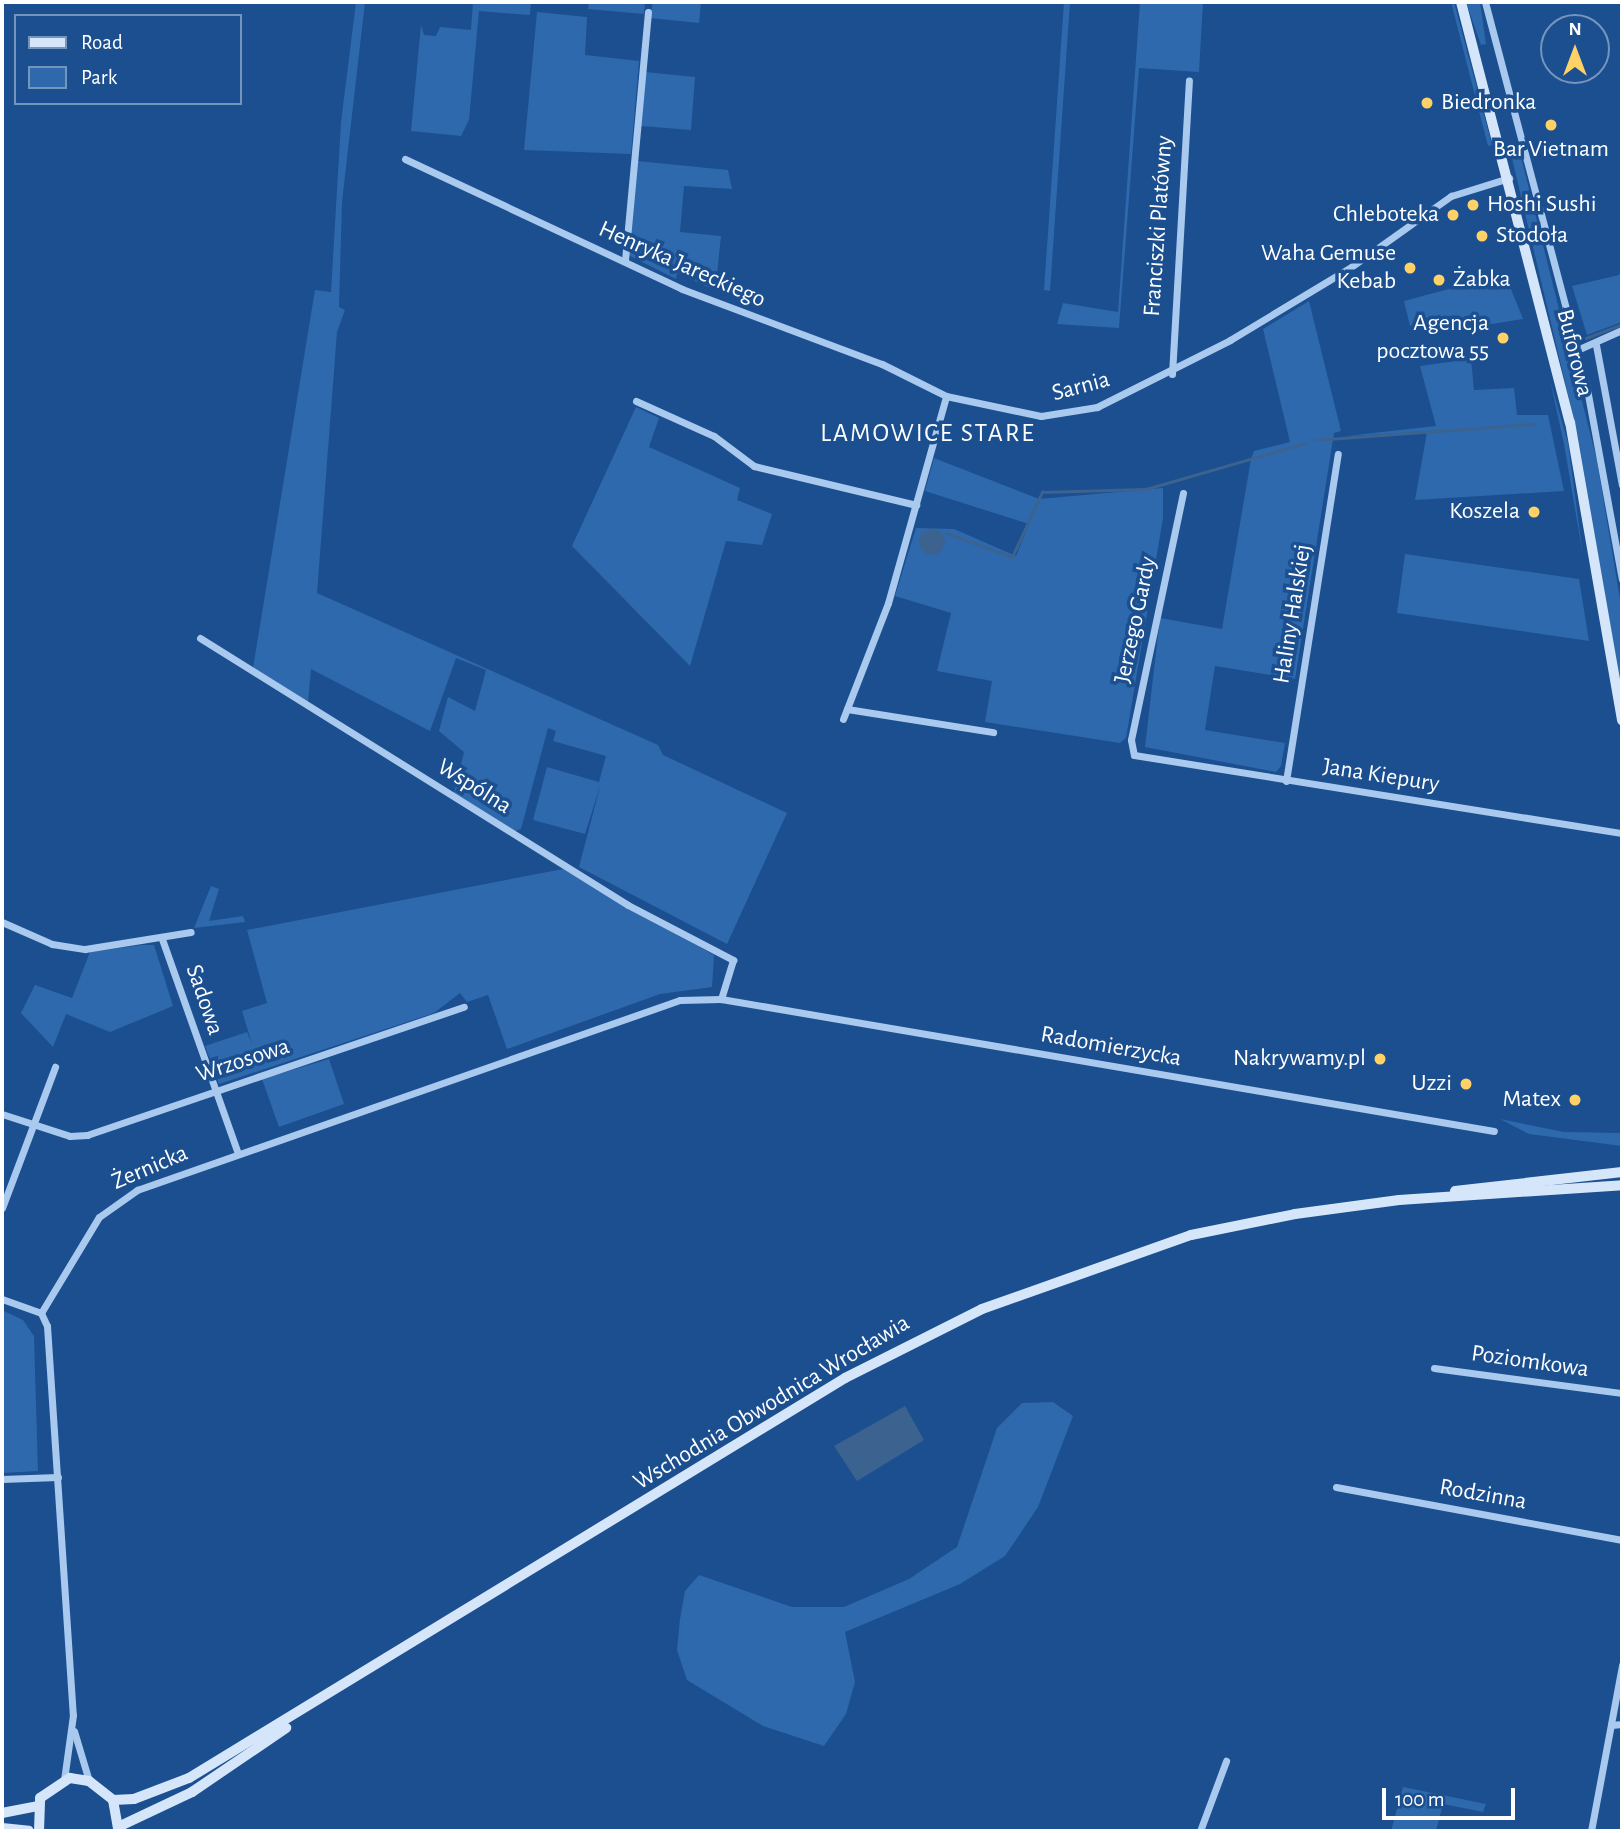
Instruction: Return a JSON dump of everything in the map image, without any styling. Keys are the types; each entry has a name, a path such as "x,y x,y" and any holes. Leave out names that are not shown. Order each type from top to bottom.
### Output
{"street":[{"name":"Buforowa","path":"1461,2 1509,178 1570,422 1622,720"},
{"name":"Buforowa","path":"1485,2 1577,350 1622,579"},
{"path":"625,260 648,12"},
{"name":"Franciszki Platówny","path":"1172,374 1189,80"},
{"name":"Henryka Jareckiego","path":"405,159 625,260 946,396"},
{"name":"Sarnia","path":"946,396 1050,416 1097,407 1172,374 1351,267 1451,196 1509,178"},
{"path":"1577,350 1596,345 1622,330"},
{"path":"1596,345 1622,484"},
{"path":"843,719 916,505 946,396"},
{"path":"636,401 715,436 754,466 916,505"},
{"name":"Haliny Halskiej","path":"1286,780 1338,454"},
{"name":"Jerzego Gardy","path":"1134,755 1132,740 1183,493"},
{"name":"Wspólna","path":"200,638 606,891 733,960 721,999"},
{"path":"848,709 993,732"},
{"name":"Jana Kiepury","path":"1134,755 1622,833"},
{"path":"2,922 60,946 162,939 191,932"},
{"name":"Sadowa","path":"162,939 238,1154"},
{"name":"Radomierzycka","path":"721,999 1494,1131"},
{"name":"Żernicka","path":"41,1313 111,1205 238,1154 649,1009 721,999"},
{"name":"Wrzosowa","path":"2,1114 33,1125 87,1135 464,1007"},
{"path":"2,1208 55,1067"},
{"name":"Wschodnia Obwodnica Wrocławia","path":"113,1800 134,1799 189,1778 324,1699 845,1378 982,1309 1191,1235 1399,1200 1622,1172"},
{"name":"Wschodnia Obwodnica Wrocławia","path":"1399,1200 1622,1185"},
{"path":"2,1299 41,1313 58,1477 73,1727 89,1781 113,1800 118,1829"},
{"name":"Poziomkowa","path":"1434,1368 1622,1393"},
{"path":"2,1479 58,1477"},
{"name":"Rodzinna","path":"1336,1487 1622,1540"},
{"path":"1591,1831 1622,1665"},
{"name":"Wschodnia Obwodnica Wrocławia","path":"118,1829 192,1792 324,1699"},
{"path":"1611,1725 1622,1724"},
{"path":"2,1813 37,1806 64,1780 73,1727"},
{"path":"1200,1831 1226,1761"},
{"path":"64,1780 89,1781"},
{"path":"37,1806 38,1831"},
{"path":"2,1828 29,1831"}],"green space":[{"path":"356,2 365,2 342,202 339,307 345,310 337,332 317,593 658,745 663,755 787,813 727,944 579,867 601,783 585,834 533,820 547,767 599,782 606,756 553,741 556,731 548,728 521,829 515,831 454,793 464,752 439,731 448,697 475,711 486,670 456,658 430,731 311,669 308,703 253,668 315,290 331,292 341,122"},
{"path":"473,2 531,2 530,15 479,11 469,120 461,136 411,131 421,25 424,35 436,36 440,27 471,30"},
{"path":"589,2 645,2 644,14 588,9"},
{"path":"653,2 701,2 699,23 650,18"},
{"path":"1064,2 1070,2 1050,291 1044,290"},
{"path":"1140,2 1203,2 1199,72 1139,68 1119,328 1057,324 1063,303 1118,312"},
{"path":"1451,2 1454,2 1492,145 1488,146"},
{"path":"1466,2 1480,2 1486,44 1481,45"},
{"path":"537,12 587,17 585,55 639,61 631,154 524,150"},
{"path":"645,72 695,77 691,130 641,126"},
{"path":"1519,149 1597,461 1622,611 1622,695 1578,437 1510,150"},
{"path":"637,161 728,170 732,189 684,186 680,232 721,236 716,284 710,288 677,273 676,279 628,255"},
{"path":"1622,268 1622,322 1587,335 1572,286 1619,275"},
{"path":"1505,274 1523,319 1435,333 1426,324 1410,326 1404,301"},
{"path":"1309,301 1341,431 1334,433 1295,679 1215,666 1205,730 1285,743 1281,766 1276,772 1145,747 1160,618 1222,629 1251,459 1254,451 1290,442 1263,329"},
{"path":"1471,359 1474,390 1514,388 1517,415 1548,415 1564,491 1415,500 1427,432 1346,436 1436,426 1420,366"},
{"path":"1550,380 1568,443 1583,556 1564,444"},
{"path":"636,407 659,418 649,447 740,488 737,500 772,514 762,545 726,541 690,666 572,546"},
{"path":"934,458 1039,499 1163,488 1163,518 1126,738 1120,743 985,722 992,681 937,671 951,613 895,596 916,528 954,529 1016,556 1029,524 925,491"},
{"path":"1405,554 1579,579 1589,641 1397,613"},
{"path":"563,869 714,955 712,987 660,994 507,1049 488,995 467,1002 460,993 434,1013 219,1084 205,1046 247,1032 252,1044 242,1011 267,1003 247,930"},
{"path":"211,886 219,889 209,921 243,916 245,922 194,928"},
{"path":"154,945 173,1006 110,1032 66,1014 53,1047 21,1013 35,985 72,998 90,952"},
{"path":"329,1059 344,1104 279,1127 262,1079"},
{"path":"1500,1119 1564,1132 1622,1133 1622,1146 1529,1134"},
{"path":"2,1310 23,1320 34,1336 38,1471 2,1473"},
{"path":"1053,1402 1073,1416 1038,1507 1005,1556 960,1584 845,1632 855,1682 846,1714 824,1746 763,1726 687,1680 677,1650 680,1619 685,1591 699,1575 792,1607 844,1607 909,1579 957,1547 997,1428 1022,1403"},
{"path":"1403,1787 1486,1804 1483,1812 1443,1804 1436,1831 1391,1831"}],"shaded area":[{"path":"932,529 941,533 945,542 941,551 932,555 923,551 919,542 923,533"},
{"path":"905,1406 924,1440 857,1481 834,1446"}],"waterway":[{"path":"1586,338 1622,324"},
{"path":"1314,440 1533,424"},
{"path":"947,533 1012,557 1042,492 1146,489 1305,443"}],"place":[{"name":"Biedronka","path":"1427,103"},
{"name":"Bar Vietnam","path":"1551,125"},
{"name":"Hoshi Sushi","path":"1473,205"},
{"name":"Chleboteka","path":"1453,215"},
{"name":"Stodoła","path":"1482,236"},
{"name":"Waha Gemuse Kebab","path":"1410,268"},
{"name":"Żabka","path":"1439,280"},
{"name":"Agencja pocztowa 55","path":"1503,338"},
{"name":"Koszela","path":"1534,512"},
{"name":"Nakrywamy.pl","path":"1380,1059"},
{"name":"Uzzi","path":"1466,1084"},
{"name":"Matex","path":"1575,1100"}],"district":[{"name":"LAMOWICE STARE","path":"928,434"}]}
